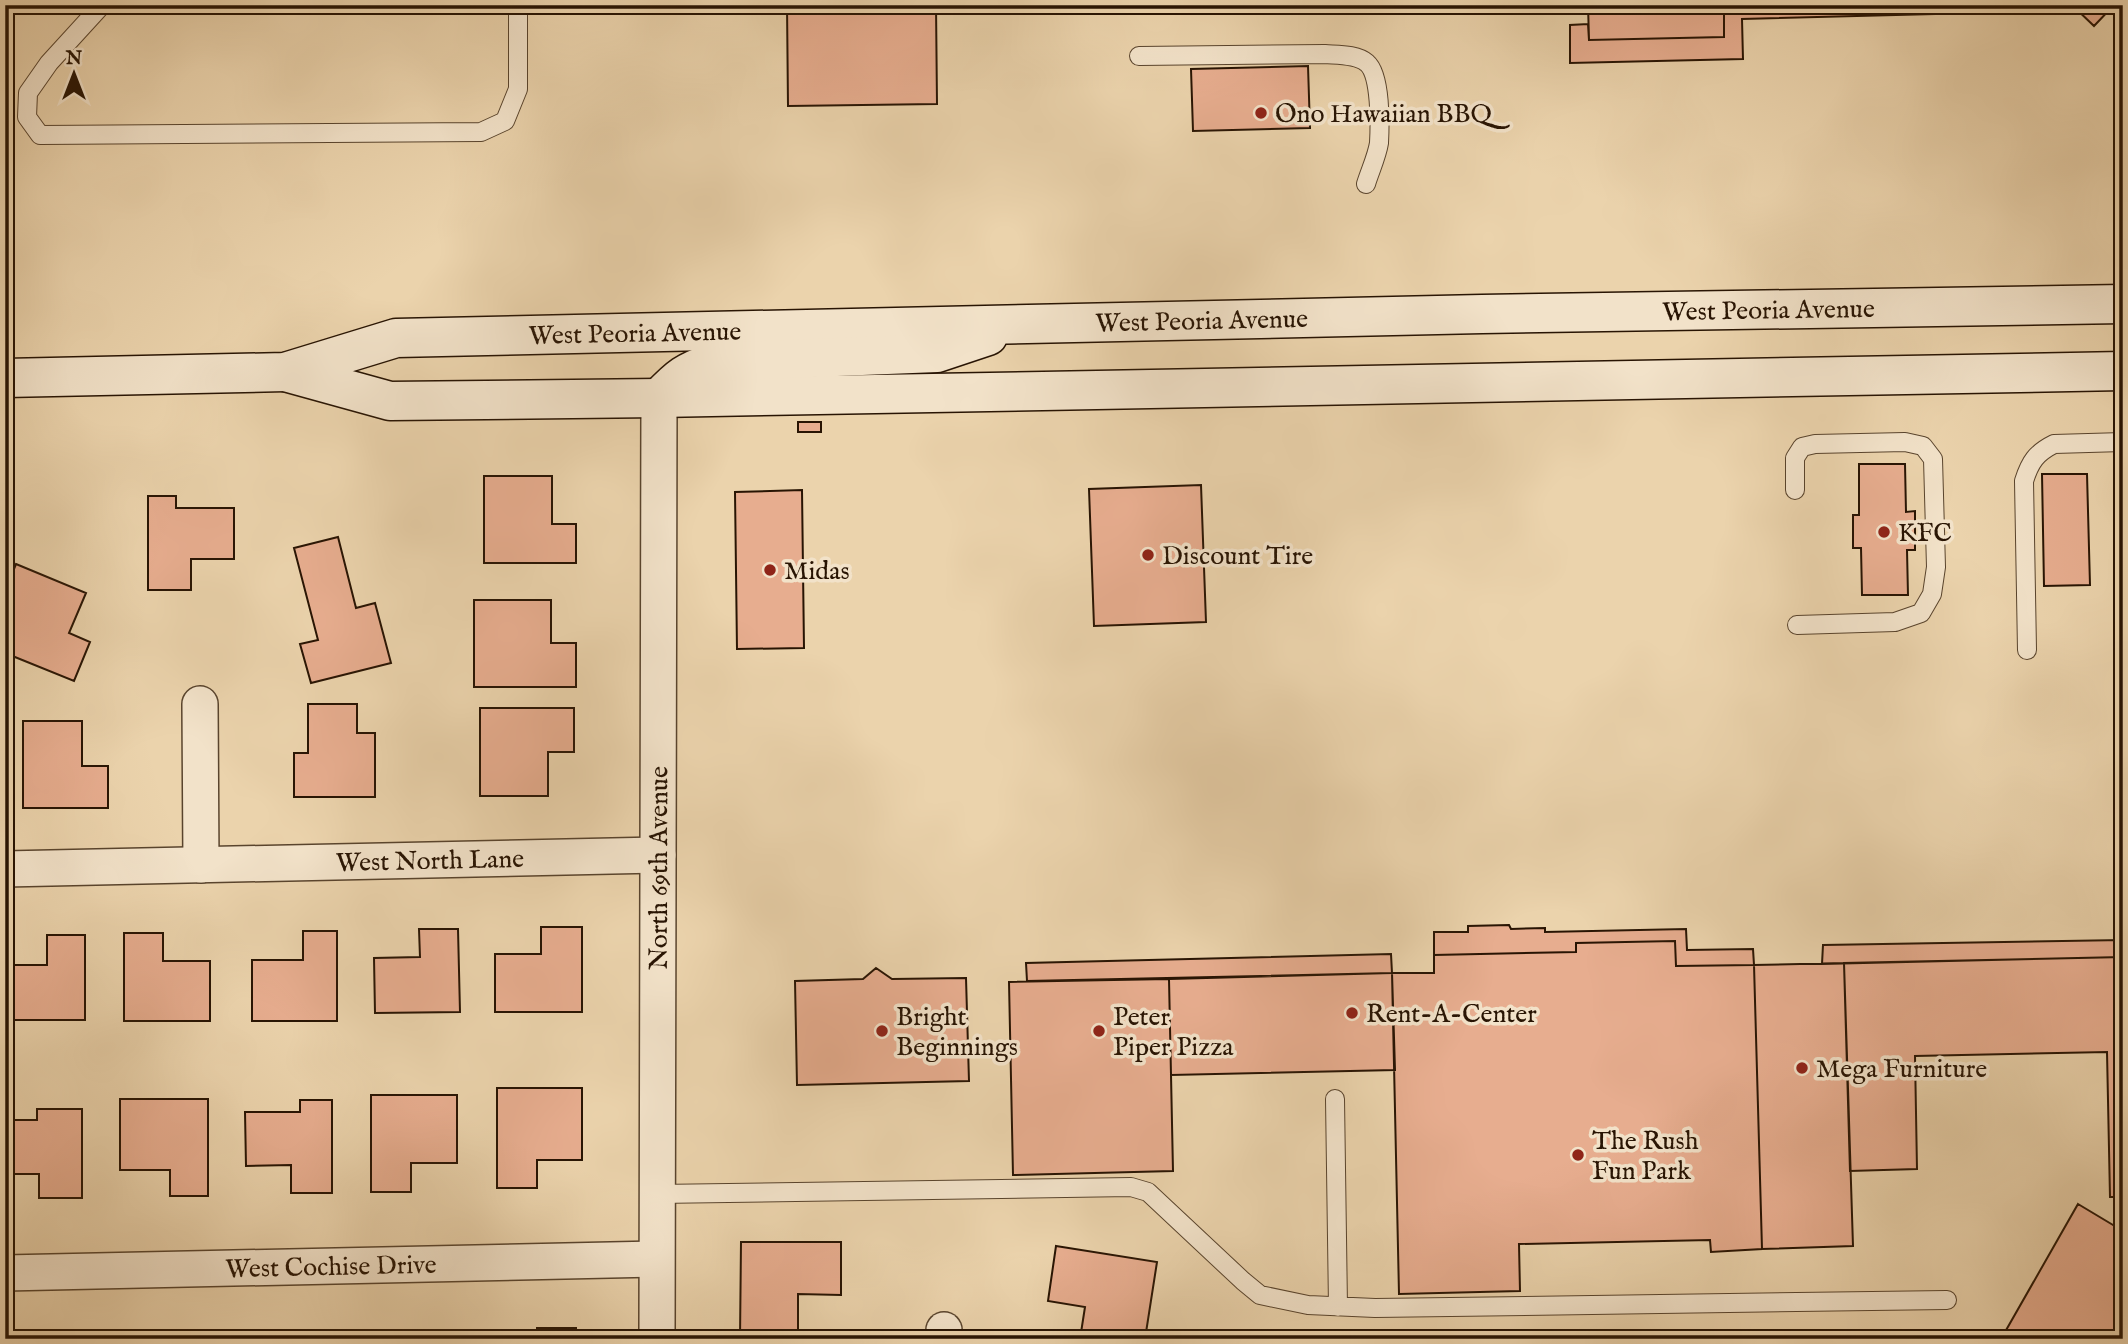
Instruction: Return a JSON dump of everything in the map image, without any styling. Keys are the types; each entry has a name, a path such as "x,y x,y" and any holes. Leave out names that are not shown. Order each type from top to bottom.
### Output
{"main road":[{"name":"West Peoria Avenue","path":"5,378 285,372 396,338 1482,314 2123,304"},
{"path":"659,398 689,370 713,362 937,353 1025,324"},
{"name":"West Peoria Avenue","path":"285,372 390,401 2123,371"}],"street":[{"name":"North 69th Avenue","path":"657,1339 659,398"},
{"path":"200,704 201,865"},
{"name":"West North Lane","path":"5,869 658,855"},
{"name":"West Cochise Drive","path":"5,1273 656,1259"}],"lane":[{"path":"102,5 50,62 28,93 27,117 40,135 481,132 505,121 518,89 518,5"},
{"path":"1139,55 1325,54 1348,55 1367,62 1374,74 1378,90 1379,144 1366,184"},
{"path":"1795,490 1795,458 1802,447 1815,444 1905,442 1923,446 1933,459 1936,567 1932,594 1921,613 1895,622 1797,625"},
{"path":"2026,650 2024,481 2029,464 2044,449 2054,444 2123,442"},
{"path":"1335,1099 1338,1307"},
{"path":"657,1194 1131,1187 1148,1192 1157,1199 1261,1295 1308,1305 1338,1307 1947,1300"}],"building":[{"path":"787,5 936,5 937,104 788,106"},
{"path":"1588,5 1724,5 1724,37 1589,40"},
{"path":"1724,5 2021,5 2014,12 1742,19 1743,59 1570,63 1570,25 1588,24 1589,40 1724,37"},
{"path":"2072,5 2114,5 2094,26"},
{"path":"1308,66 1310,128 1193,131 1191,69"},
{"path":"798,422 821,422 821,432 798,432"},
{"name":"KFC","path":"1859,464 1905,464 1906,512 1915,511 1915,550 1907,550 1908,595 1862,595 1861,548 1853,548 1853,515 1859,515"},
{"path":"2042,474 2087,474 2090,585 2044,586"},
{"path":"484,476 552,476 552,524 576,524 576,563 484,563"},
{"name":"Discount Tire","path":"1201,485 1206,622 1094,626 1089,489"},
{"name":"Midas","path":"802,490 804,648 737,649 735,492"},
{"path":"148,496 176,496 176,508 234,508 234,559 191,559 191,590 148,590"},
{"path":"338,537 356,608 375,603 391,663 311,683 300,644 318,640 294,548"},
{"path":"16,564 86,593 69,633 90,642 74,681 5,653 5,591"},
{"path":"474,600 551,600 551,643 576,643 576,687 474,687"},
{"path":"308,704 357,704 357,733 375,733 375,797 294,797 294,753 308,753"},
{"path":"480,708 574,708 574,752 548,752 548,796 480,796"},
{"path":"23,721 82,721 82,766 108,766 108,808 23,808"},
{"path":"1509,925 1511,929 1545,928 1545,932 1686,929 1687,950 1753,949 1754,965 1676,966 1675,941 1576,943 1576,952 1434,955 1434,932 1468,932 1468,926"},
{"path":"541,927 582,927 582,1012 495,1012 495,954 541,954"},
{"path":"419,929 458,929 460,1012 375,1013 374,958 420,957"},
{"path":"303,931 337,931 337,1021 252,1021 252,960 303,960"},
{"path":"124,933 163,933 163,961 210,961 210,1021 124,1021"},
{"path":"47,935 85,935 85,1020 5,1020 5,965 47,965"},
{"path":"2123,940 2123,957 1822,964 1823,945"},
{"name":"The Rush Fun Park","path":"1675,941 1676,966 1754,965 1762,1249 1711,1252 1710,1240 1519,1244 1520,1291 1399,1294 1392,973 1434,973 1434,955 1576,952 1576,943"},
{"path":"1391,954 1392,973 1027,981 1026,963"},
{"path":"2123,957 2123,1197 2110,1197 2107,1052 1915,1056 1917,1169 1850,1171 1844,963"},
{"name":"Mega Furniture","path":"1844,963 1853,1246 1762,1249 1754,965"},
{"name":"Bright Beginnings","path":"876,968 892,979 966,978 969,1081 797,1085 795,981 863,979"},
{"path":"1392,973 1395,1070 1171,1075 1169,979"},
{"path":"1169,979 1173,1171 1013,1175 1009,982"},
{"path":"497,1088 582,1088 582,1160 537,1160 537,1188 497,1188"},
{"path":"371,1095 457,1095 457,1163 411,1163 411,1192 371,1192"},
{"path":"120,1099 208,1099 208,1196 170,1196 170,1170 120,1170"},
{"path":"300,1100 332,1100 332,1193 291,1193 291,1165 246,1166 245,1112 300,1112"},
{"path":"37,1109 82,1109 82,1198 39,1198 39,1174 5,1174 5,1120 37,1120"},
{"path":"2078,1204 2123,1231 2123,1339 2001,1339"},
{"path":"741,1242 841,1242 841,1295 798,1294 798,1339 740,1339"},
{"path":"1056,1246 1157,1262 1145,1339 1080,1339 1085,1307 1048,1301"},
{"path":"537,1328 576,1328 576,1339 537,1339"},
{"path":"417,1330 455,1330 455,1339 417,1339"},
{"path":"292,1333 333,1333 333,1339 292,1339"},
{"path":"167,1336 208,1336 208,1339 167,1339"}],"place":[{"name":"Ono Hawaiian BBQ","path":"1261,113"},
{"name":"KFC","path":"1884,532"},
{"name":"Discount Tire","path":"1148,555"},
{"name":"Midas","path":"770,570"},
{"name":"Rent-A-Center","path":"1352,1013"},
{"name":"Bright Beginnings","path":"882,1031"},
{"name":"Peter Piper Pizza","path":"1099,1031"},
{"name":"Mega Furniture","path":"1802,1068"},
{"name":"The Rush Fun Park","path":"1578,1155"}]}
